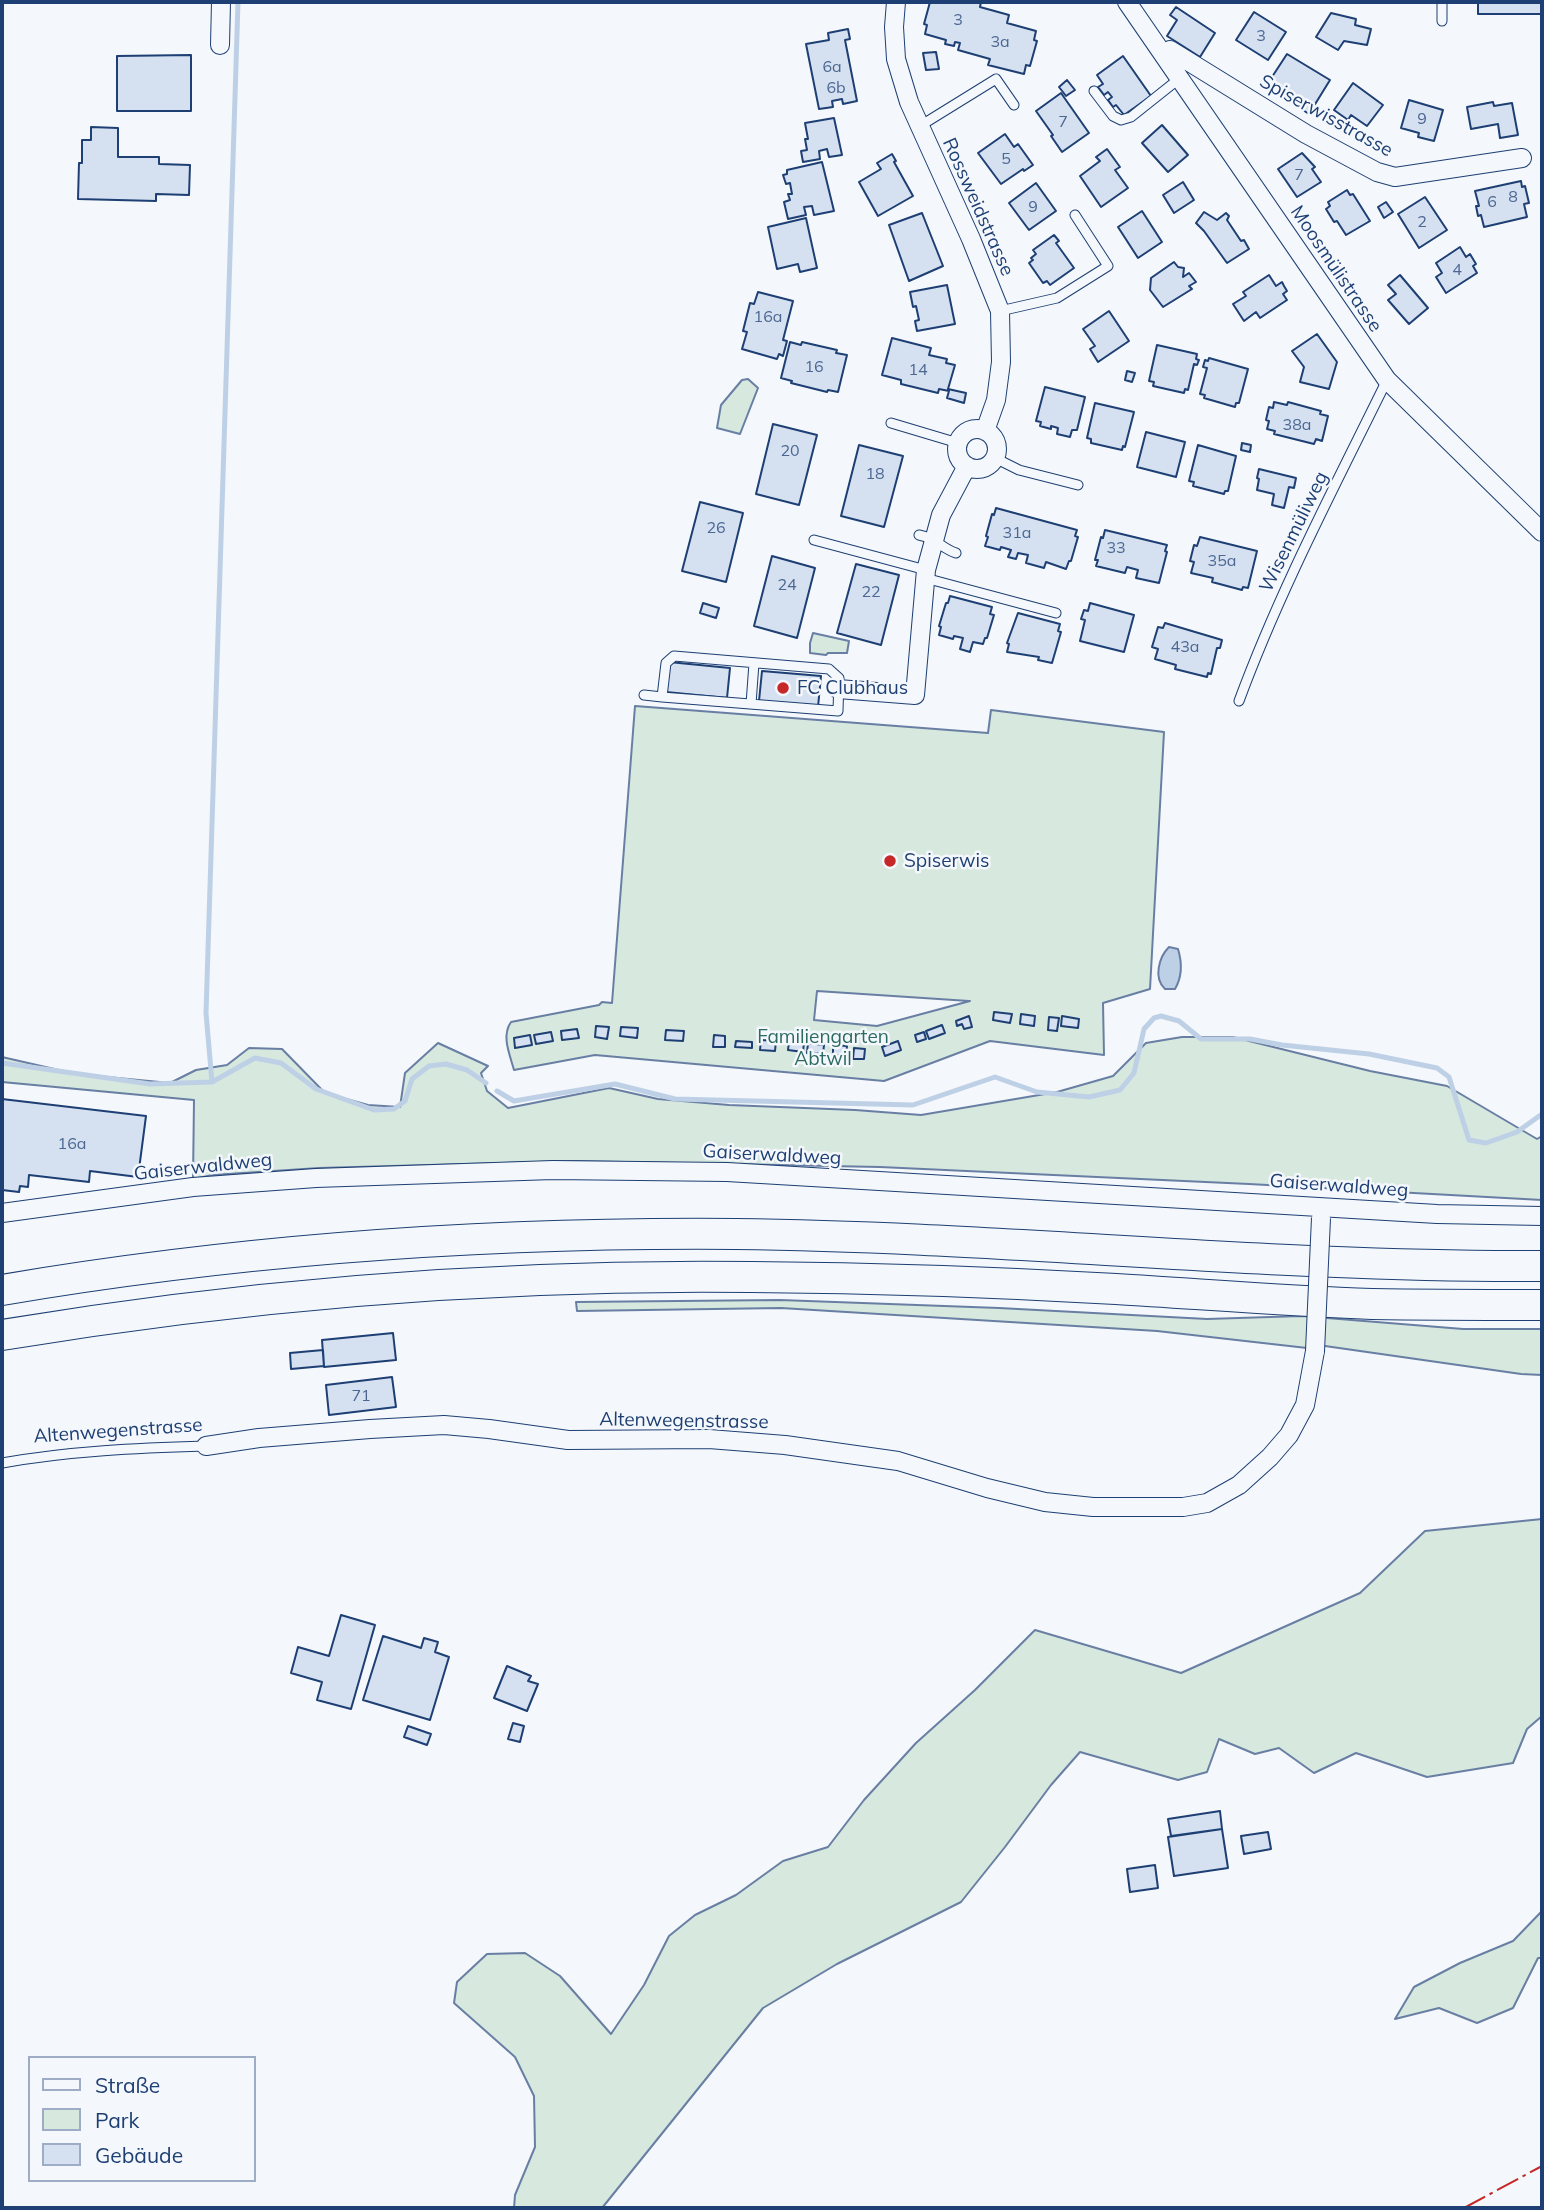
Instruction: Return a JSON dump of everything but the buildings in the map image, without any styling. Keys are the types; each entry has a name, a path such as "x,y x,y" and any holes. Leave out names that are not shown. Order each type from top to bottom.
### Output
{"highway":[{"path":"2,1290 137,1270 334,1249 526,1237 636,1234 871,1238 1300,1259 1542,1266"},
{"path":"2,1335 145,1314 328,1293 607,1278 860,1279 1110,1289 1369,1304 1542,1306"}],"street":[{"path":"220,45 221,2"},
{"name":"Rossweidstrasse","path":"896,2 896,59 909,102 971,239 1000,312 1001,362 996,400 985,431"},
{"name":"Moosmülistrasse","path":"1127,2 1387,380 1542,532"},
{"name":"Spiserwisstrasse","path":"1163,54 1170,50 1306,134 1377,172 1395,177 1522,158"},
{"path":"985,431 996,445 995,458 980,469 967,466 958,456 958,443 966,432 985,431"},
{"path":"838,689 915,695 927,536 942,515 967,466"},
{"name":"Gaiserwaldweg","path":"2,1213 220,1185 316,1178 553,1170 727,1172 1322,1212 1542,1216"},
{"name":"Altenwegenstrasse","path":"206,1446 259,1438 444,1425 568,1440 709,1439 848,1452 898,1461 987,1488 1056,1504 1093,1507 1183,1507 1207,1503 1239,1485 1270,1457 1289,1435 1305,1405 1315,1351 1322,1212"}],"lane":[{"path":"1442,21 1443,2"},
{"path":"1094,91 1112,116 1121,120 1132,117 1180,78"},
{"path":"920,126 996,79 1014,105"},
{"path":"1000,312 1057,298 1108,267 1075,215"},
{"name":"Wisenmüliweg","path":"1239,701 1258,648 1305,543 1387,380"},
{"path":"891,423 958,443"},
{"path":"995,458 1019,470 1078,485"},
{"path":"927,536 956,553"},
{"path":"814,540 1056,613"},
{"path":"644,695 838,711 839,678 829,669 674,656 666,663 662,696"},
{"path":"751,704 754,663"},
{"name":"Altenwegenstrasse","path":"2,1463 85,1451 206,1446"}],"green space":[{"path":"748,379 758,388 740,434 717,428 721,405 742,380"},
{"path":"813,633 849,641 847,653 810,653"},
{"name":"Spiserwis","path":"635,706 988,733 991,710 1164,732 1150,989 1103,1003 1104,1055 990,1041 884,1081 595,1055 514,1070 506,1039 511,1022 599,1005 602,1002 612,1003","holes":["817,991 970,1001 877,1026 814,1020"]},
{"path":"1182,1037 1233,1037 1370,1071 1447,1086 1537,1139 1542,1136 1542,1200 880,1167 575,1161 319,1168 213,1175 193,1179 194,1100 2,1082 2,1057 76,1074 170,1083 196,1070 227,1065 249,1048 282,1049 325,1093 368,1105 400,1107 405,1073 438,1043 488,1066 481,1073 487,1091 508,1108 609,1088 658,1099 921,1115 1057,1092 1113,1076 1146,1043"},
{"path":"780,1300 1207,1319 1302,1316 1463,1329 1542,1329 1542,1375 1311,1344 1307,1348 1157,1331 781,1308 577,1311 576,1302"},
{"path":"1542,1519 1542,1716 1527,1729 1513,1763 1427,1777 1356,1753 1314,1773 1279,1748 1255,1754 1219,1739 1207,1772 1178,1780 1080,1752 1051,1785 961,1902 837,1964 763,2008 602,2208 514,2208 515,2195 535,2147 534,2096 515,2057 454,2003 457,1982 487,1954 525,1953 560,1976 611,2034 644,1985 669,1936 695,1915 736,1895 783,1861 828,1847 864,1800 916,1743 975,1690 1035,1630 1181,1673 1360,1593 1425,1531"},
{"path":"1542,1911 1542,1958 1538,1958 1513,2008 1477,2023 1439,2008 1395,2019 1414,1987 1460,1963 1513,1941"}],"water":[{"path":"1169,947 1178,949 1180,959 1180,974 1175,989 1165,989 1158,974 1162,956"}],"waterway":[{"path":"212,1082 206,1013 238,2"},
{"path":"497,1091 514,1101 615,1084 675,1099 913,1105 995,1077 1037,1092 1089,1097 1120,1090 1134,1073 1144,1029 1154,1018 1161,1016 1179,1021 1201,1039 1250,1039 1369,1054 1437,1068 1449,1077 1469,1140 1486,1143 1517,1132 1542,1114"},
{"path":"2,1063 150,1084 212,1082 255,1058 281,1063 316,1089 374,1110 394,1109 405,1101 412,1079 429,1066 446,1064 467,1070 486,1083"}],"power":[{"path":"1464,2208 1542,2166"}],"place":[{"name":"FC Clubhaus","path":"783,688"},
{"name":"Spiserwis","path":"890,861"}],"park label":[{"name":"Familiengarten Abtwil","path":"823,1048"}]}
